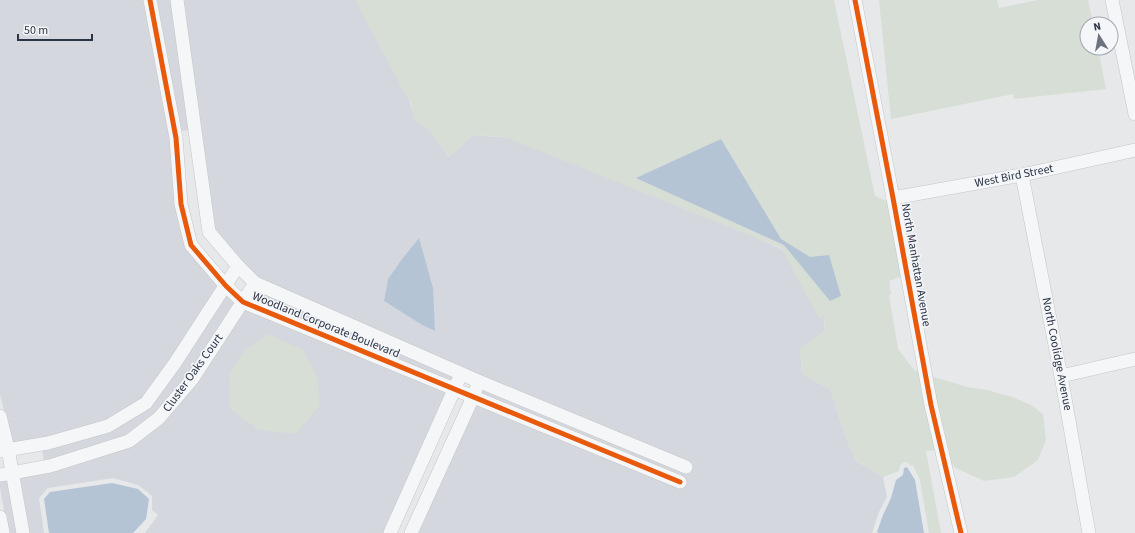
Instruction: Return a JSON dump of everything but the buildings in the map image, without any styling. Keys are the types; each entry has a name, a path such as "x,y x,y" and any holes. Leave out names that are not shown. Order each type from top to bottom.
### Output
{"street":[{"name":"Woodland Corporate Boulevard","path":"150,0 176,138 181,204 191,245 226,286 243,302 680,482"},
{"name":"Woodland Corporate Boulevard","path":"177,0 209,232 238,266 255,283 461,374 686,467"},
{"name":"North Manhattan Avenue","path":"855,0 931,405 961,533"},
{"path":"1112,0 1135,114"},
{"path":"176,138 196,135"},
{"name":"West Bird Street","path":"893,198 1022,175 1135,150"},
{"name":"North Coolidge Avenue","path":"1022,175 1061,376 1089,533"},
{"name":"Cluster Oaks Court","path":"4,450 48,443 108,426 146,403 175,363 238,266"},
{"name":"Cluster Oaks Court","path":"6,474 50,466 129,441 135,437 159,418 193,378 255,283"},
{"path":"1061,376 1135,359"},
{"path":"390,533 461,374"},
{"path":"411,533 473,397 478,381"},
{"path":"0,416 6,474 23,533"},
{"path":"0,516 3,533"}],"shaded area":[{"path":"0,0 145,0 171,138 176,204 219,286 171,359 143,398 106,421 46,438 12,443 0,394"},
{"path":"155,0 172,0 190,130 180,131"},
{"path":"183,0 361,0 403,76 415,120 430,130 449,157 473,135 512,138 687,206 781,249 799,270 825,310 824,331 800,349 802,374 830,389 845,436 856,461 883,477 887,497 879,512 872,533 417,533 476,404 683,489 686,479 480,394 481,389 690,474 693,464 479,376 257,278 214,229","holes":["419,238 435,331 422,325 384,301 388,279"]},
{"path":"355,0 834,0 875,196 889,202 902,276 889,281 891,294 889,295 898,349 914,370 920,372 936,450 926,451 941,533 929,533 920,480 913,465 911,466 907,462 903,463 900,465 899,471 883,477 856,461 845,436 830,389 802,374 800,349 824,331 825,316 819,318 781,248 505,137 473,135 449,157 430,130 415,120 410,99 407,98"},
{"path":"879,0 997,0 999,8 1038,0 1088,0 1091,16 1079,16 1079,56 1100,56 1106,89 1014,99 1013,94 891,119"},
{"path":"257,290 454,377 452,382 251,299"},
{"path":"227,294 236,303 189,374 156,414 126,436 44,462 42,450 149,408"},
{"path":"245,309 448,393 384,533 145,533 158,515 152,510 152,496 138,485 113,478 48,488 39,498 44,533 28,533 18,478 130,447"},
{"path":"269,334 303,350 317,377 320,405 296,434 259,430 230,409 229,374 245,350"},
{"path":"931,376 967,387 987,390 1012,397 1031,405 1043,414 1046,440 1038,460 1014,477 984,481 956,468 949,461"},
{"path":"8,480 17,533 8,533 0,488 0,481"}],"water":[{"path":"721,139 781,239 810,257 829,255 841,296 830,301 784,245 636,178"},
{"path":"419,238 433,288 435,331 422,325 384,301 388,279"},
{"path":"907,467 915,480 924,533 879,533 877,532 891,498 896,480 903,475 904,468"},
{"path":"112,483 138,489 149,499 146,519 133,533 49,533 44,499 50,492"}],"cycle path":[{"path":"150,0 176,138 181,204 191,245 226,286 243,302 680,482"},
{"path":"855,0 931,405 961,533"}]}
